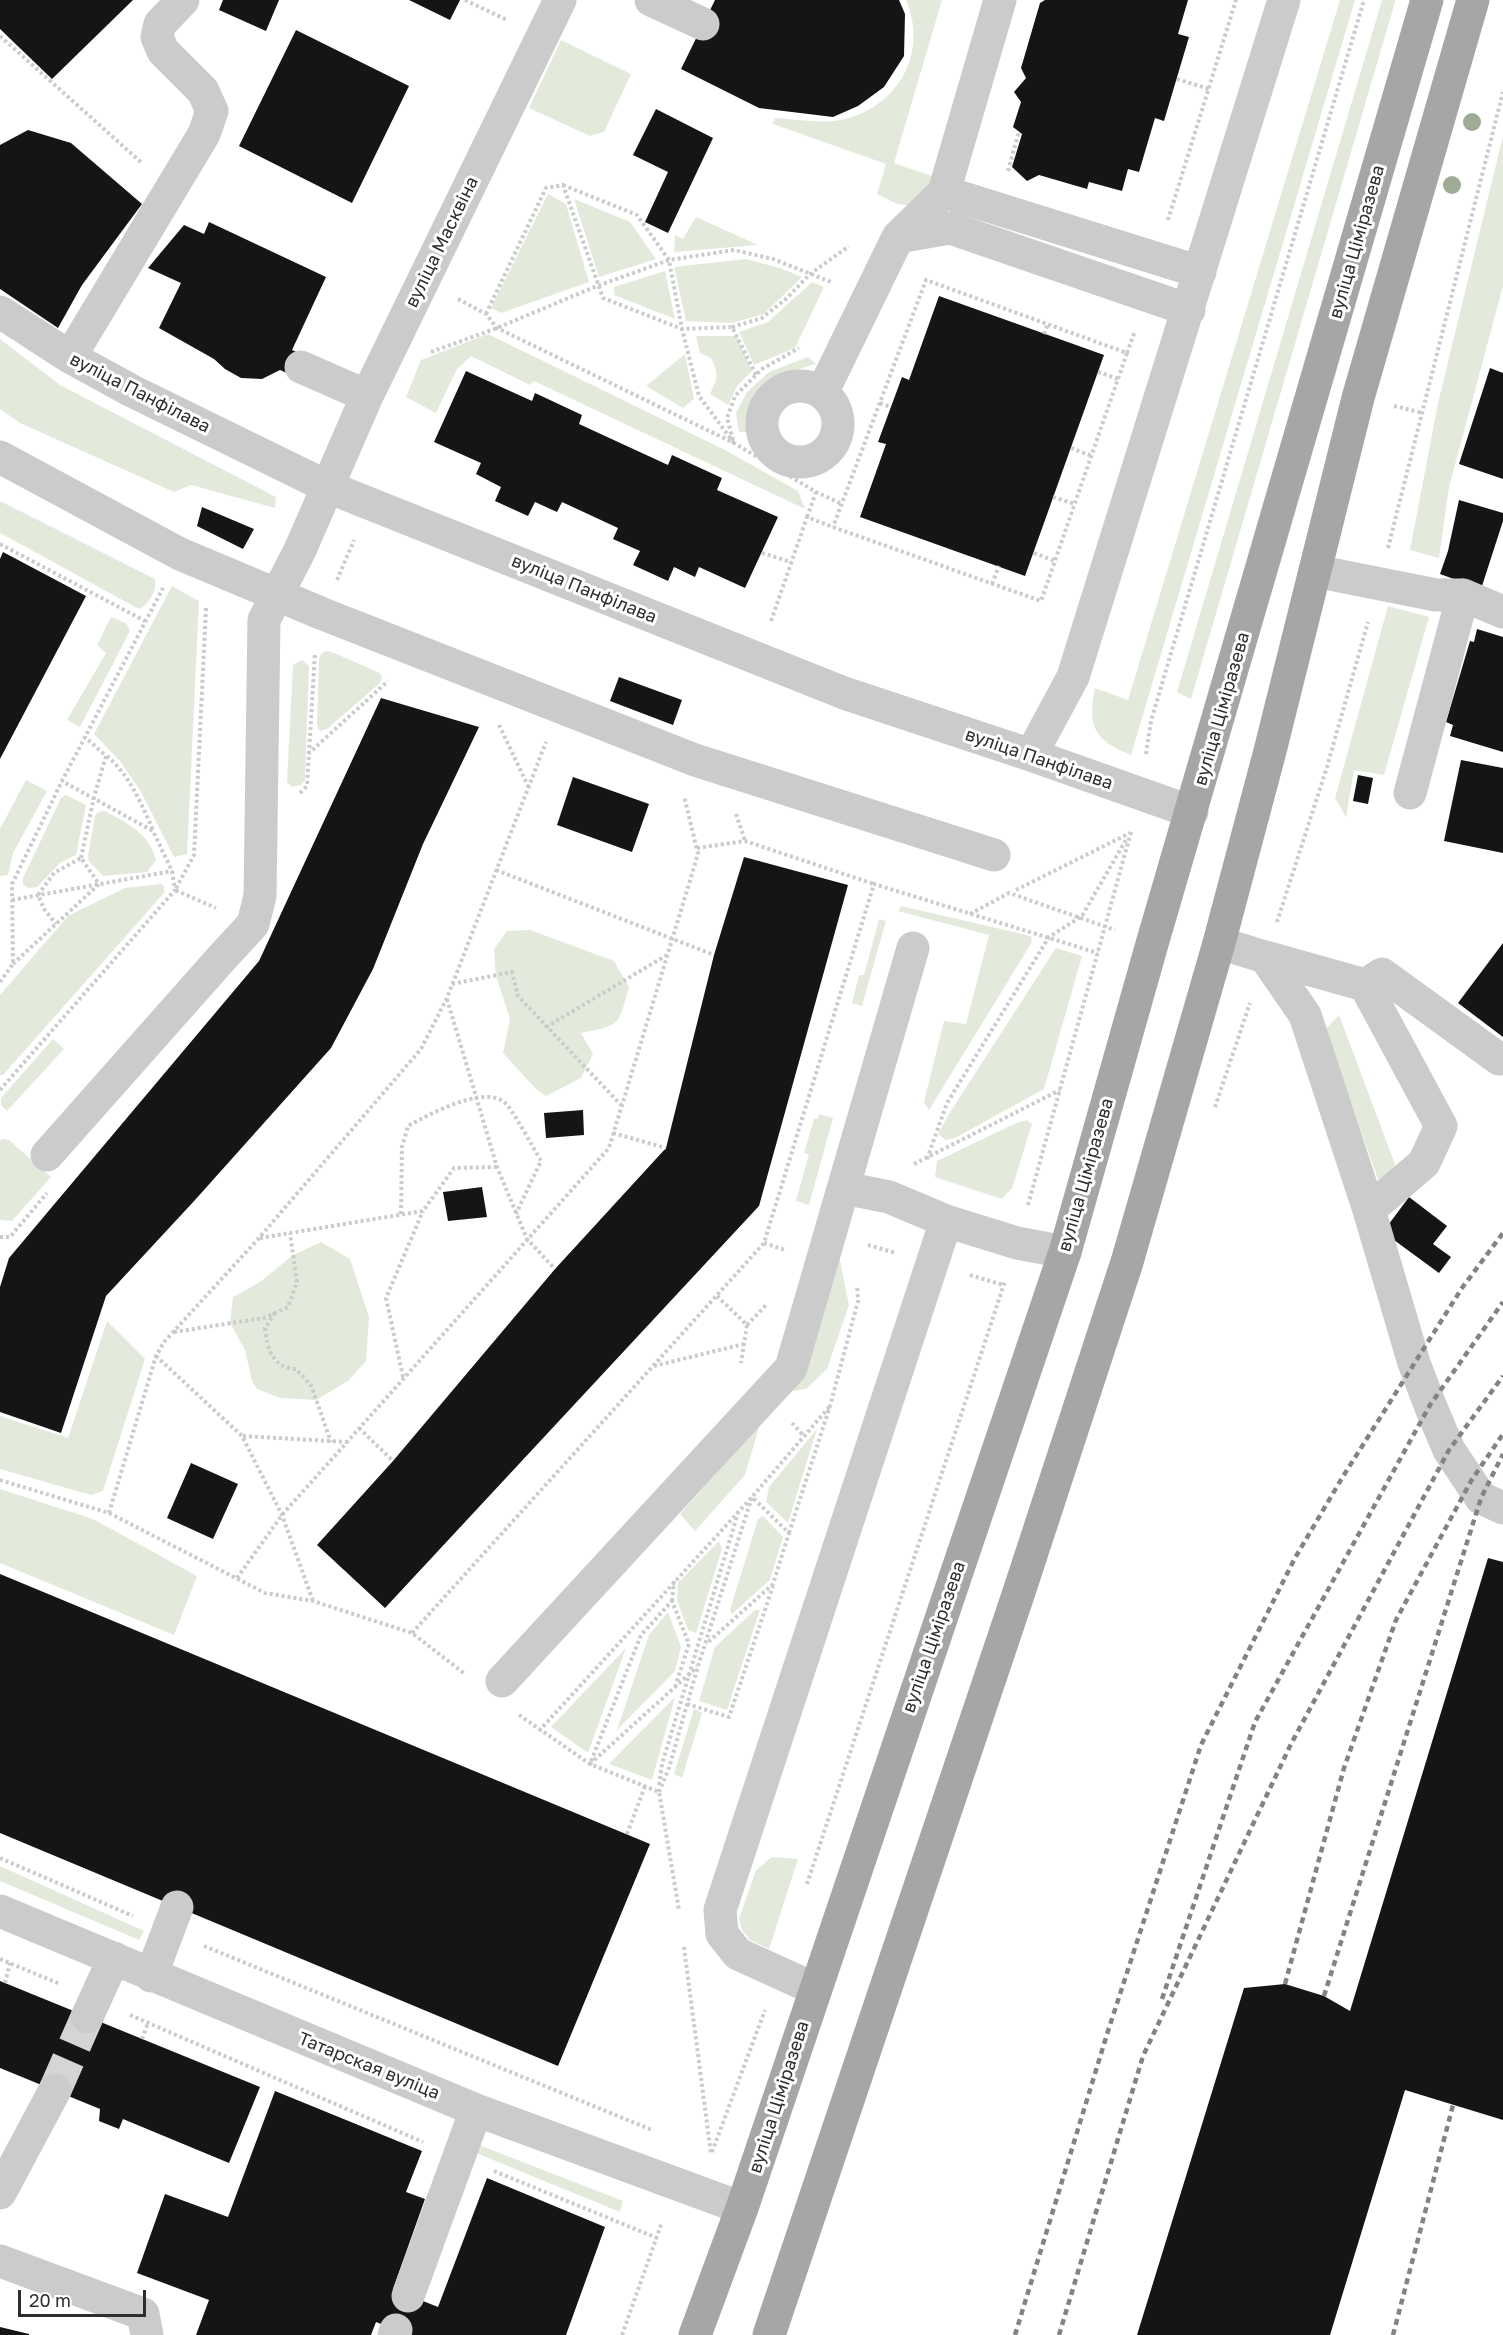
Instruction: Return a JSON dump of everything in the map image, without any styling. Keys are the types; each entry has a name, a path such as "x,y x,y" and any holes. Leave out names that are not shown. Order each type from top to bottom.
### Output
{"main road":[{"name":"вуліца Ціміразева","path":"695,2335 742,2208 1065,1251 1427,0"},
{"path":"769,2335 1083,1401 1127,1262 1219,943 1316,571 1358,398 1473,0"}],"street":[{"path":"70,357 204,134 212,111 203,92 163,51 157,37 160,24 183,0"},
{"name":"вуліца Масквіна","path":"47,1155 253,924 260,896 264,620 300,550 367,396 560,0"},
{"path":"651,0 703,24"},
{"path":"822,393 898,237 944,192 1000,0"},
{"path":"1031,755 1073,677 1284,0"},
{"path":"944,192 1200,272"},
{"path":"898,237 950,228 1189,310"},
{"name":"вуліца Панфілава","path":"0,312 70,357 132,391 328,487 844,693 1031,755 1192,812"},
{"path":"301,367 367,396"},
{"path":"0,457 180,554 323,614 695,760 994,855"},
{"path":"1316,571 1436,595 1463,596 1503,612"},
{"path":"1410,793 1463,596"},
{"path":"1219,943 1365,985 1442,1126 1424,1163 1369,1210"},
{"path":"507,1695 791,1368 913,948"},
{"path":"1265,957 1305,1015 1369,1210 1414,1363 1449,1450 1481,1498 1503,1509"},
{"path":"1365,985 1383,974 1498,1059"},
{"path":"844,1188 890,1197 946,1221 1017,1243 1065,1251"},
{"path":"815,1989 738,1954 723,1934 720,1910 946,1221"},
{"name":"Татарская вуліца","path":"0,1911 476,2110 742,2208"},
{"path":"151,1976 173,1919"},
{"path":"90,2008 114,1958"},
{"path":"0,2193 55,2090"},
{"path":"408,2296 476,2110"},
{"path":"0,2261 143,2314 147,2335"}],"path":[{"path":"465,0 514,24"},
{"path":"1159,260 1163,236 1236,0"},
{"path":"1146,754 1151,721 1364,0"},
{"path":"0,36 171,189"},
{"path":"1177,79 1209,89"},
{"path":"1012,157 1018,135 1022,136"},
{"path":"563,185 603,298 682,329 732,327 762,318 787,298 809,275 847,247 857,243"},
{"path":"486,314 546,188 563,185 637,215 669,260 682,329 699,396 734,443"},
{"path":"430,352 669,260 734,250 773,259 809,275 831,281 827,290"},
{"path":"833,527 926,280 1127,353"},
{"path":"807,518 1041,602 1147,296"},
{"path":"457,298 486,314 497,328 734,443 816,492 842,504"},
{"path":"1044,334 1048,324"},
{"path":"732,327 757,376"},
{"path":"734,443 727,418 735,396 762,369 801,348"},
{"path":"1098,372 1118,379"},
{"path":"880,403 891,407"},
{"path":"1071,448 1092,456"},
{"path":"770,624 816,492"},
{"path":"1053,497 1075,504"},
{"path":"323,614 354,538 372,544 385,509"},
{"path":"0,544 145,621"},
{"path":"762,553 791,562"},
{"path":"1034,553 1055,561"},
{"path":"12,964 12,884 62,781 180,554"},
{"path":"992,584 999,566"},
{"path":"0,1090 176,890 194,855 206,606"},
{"path":"308,754 389,680"},
{"path":"109,1512 156,1356 164,1342 259,1238 422,1049 447,998 558,707"},
{"path":"497,720 528,786"},
{"path":"85,737 117,765 137,793 172,871 176,890"},
{"path":"99,884 81,858 94,797 106,756"},
{"path":"62,781 153,831"},
{"path":"237,1578 282,1515 609,1148 698,854 684,793"},
{"path":"735,809 745,842"},
{"path":"804,1894 1017,1243 1131,832 1082,916 1049,937 947,1102 927,1159"},
{"path":"697,848 745,842 1098,953"},
{"path":"38,895 54,873 81,858"},
{"path":"496,870 714,955"},
{"path":"12,900 172,871"},
{"path":"0,982 12,964 99,884"},
{"path":"412,1633 764,1243 874,884"},
{"path":"970,914 1009,893 1106,926"},
{"path":"38,895 44,909 56,924"},
{"path":"546,1026 668,954"},
{"path":"452,984 512,972 518,996 621,1106"},
{"path":"447,998 497,1167 527,1239 555,1269"},
{"path":"862,1252 880,1230 890,1197 894,1172 927,1159 1060,1090"},
{"path":"401,1214 402,1147 408,1126 476,1097 494,1097 504,1102 541,1161 516,1214"},
{"path":"613,1133 666,1148"},
{"path":"403,1378 386,1298 423,1211 454,1168 497,1167"},
{"path":"259,1238 423,1211"},
{"path":"173,1332 264,1318 288,1307 297,1282 290,1233"},
{"path":"687,1704 729,1717 830,1406 858,1300 857,1280"},
{"path":"275,1313 265,1328 267,1347 275,1361 285,1368 296,1369 311,1385 331,1442"},
{"path":"653,1366 744,1344"},
{"path":"156,1356 242,1436 282,1515 313,1601"},
{"path":"539,1731 752,1497 830,1406"},
{"path":"359,1428 393,1461"},
{"path":"242,1436 346,1442"},
{"path":"0,1480 109,1512 265,1593 313,1601 412,1633 466,1675"},
{"path":"752,1497 789,1533"},
{"path":"659,1792 669,1768 698,1666 752,1497"},
{"path":"681,1920 659,1792 662,1764 739,1511"},
{"path":"674,1581 672,1601 689,1644 675,1687"},
{"path":"706,1644 773,1584"},
{"path":"590,1764 641,1635 672,1601"},
{"path":"590,1764 698,1666"},
{"path":"507,1695 539,1731 590,1764 659,1792"},
{"path":"627,1834 645,1786"},
{"path":"0,1858 173,1919 656,2132"},
{"path":"684,1944 711,2155"},
{"path":"0,1959 90,2008 148,2024 459,2157 657,2238"},
{"path":"5,1983 10,1963"},
{"path":"711,2155 778,1973"},
{"path":"142,2039 148,2024"},
{"path":"700,2150 711,2155"},
{"path":"701,2157 711,2155"},
{"path":"622,2335 662,2222"}],"shaded area":[{"path":"906,0 942,0 894,163 932,176 932,183 915,206 897,204 877,194 886,164 773,124 775,118 840,120 860,114 878,104 892,91 903,76 910,59 913,40 912,20"},
{"path":"1340,0 1355,0 1131,755 1109,744 1096,730 1092,713 1095,688 1128,700"},
{"path":"1382,0 1395,0 1395,2 1191,699 1177,692"},
{"path":"561,40 631,74 604,132 590,136 529,108"},
{"path":"1503,136 1503,286 1449,487 1439,558 1410,550 1438,403"},
{"path":"548,194 566,204 589,282 501,313 491,308"},
{"path":"574,199 630,222 656,259 599,277"},
{"path":"696,217 758,245 674,252 675,235 683,239"},
{"path":"746,259 780,268 802,277 764,314 732,323 686,321 674,267"},
{"path":"665,271 675,319 614,295 614,287"},
{"path":"812,282 824,287 795,348 754,365 739,332 768,322"},
{"path":"488,334 725,450 798,491 805,509 534,381 530,385 471,356 457,369 436,413 406,397 421,360"},
{"path":"696,336 737,336 752,371 737,386 728,405 710,394 716,380 716,372 711,358 700,353"},
{"path":"0,339 60,385 276,497 275,508 191,485 174,492 20,423 0,409"},
{"path":"685,354 694,399 683,408 646,386"},
{"path":"808,357 816,364 778,378 762,390 751,408 748,432 739,432 736,413 747,392 769,372"},
{"path":"0,501 155,579 155,588 151,597 139,609 0,533"},
{"path":"172,586 199,601 187,854 174,857 141,792 120,761 94,734"},
{"path":"1388,606 1429,617 1384,775 1354,770 1346,817 1335,798"},
{"path":"111,617 126,623 130,631 80,727 67,720 106,653 97,645"},
{"path":"326,651 380,673 382,678 380,683 327,729 321,731 317,724 319,659"},
{"path":"302,660 309,666 305,780 301,785 292,787 287,782 293,665"},
{"path":"26,780 47,791 13,853 8,875 0,876 0,829"},
{"path":"66,795 86,805 76,855 60,863 37,887 29,888 23,885 23,878 61,798"},
{"path":"105,811 136,830 149,843 156,860 147,872 103,876 89,861 95,816 98,812"},
{"path":"161,884 164,886 164,893 3,1075 0,1075 0,995 68,916 125,888"},
{"path":"901,906 1031,936 1032,942 929,1110 924,1102 944,1021 966,1024 989,935 898,911"},
{"path":"879,919 886,921 862,1006 852,1003 859,975 864,975"},
{"path":"530,930 614,961 629,987 616,1022 603,1028 581,1033 593,1054 581,1078 546,1096 536,1089 503,1053 510,1019 496,976 494,949 507,931"},
{"path":"1056,948 1082,956 1044,1089 955,1138 946,1140 938,1134 949,1114"},
{"path":"1339,1015 1399,1175 1379,1182 1325,1030"},
{"path":"53,1039 64,1049 7,1111 1,1105 1,1098"},
{"path":"819,1114 833,1118 809,1205 796,1201 809,1154 804,1153 814,1119 818,1119"},
{"path":"1027,1120 1032,1124 1012,1188 1002,1199 935,1177 937,1161"},
{"path":"0,1140 9,1140 51,1177 12,1221 0,1220"},
{"path":"321,1242 350,1259 369,1317 366,1361 348,1381 316,1400 280,1398 257,1389 252,1381 245,1350 230,1323 233,1297 260,1282 293,1255"},
{"path":"839,1256 849,1305 827,1369 806,1389 792,1391"},
{"path":"107,1321 145,1359 103,1491 91,1495 0,1469 0,1416 68,1438"},
{"path":"760,1424 745,1475 695,1531 680,1514"},
{"path":"817,1429 788,1523 766,1502 769,1487"},
{"path":"0,1489 93,1519 197,1576 174,1635 0,1563"},
{"path":"763,1516 783,1537 770,1580 732,1614 730,1610 758,1519"},
{"path":"719,1541 722,1549 696,1633 688,1630 677,1600 678,1583"},
{"path":"755,1610 760,1610 727,1710 699,1701 715,1647"},
{"path":"668,1612 681,1647 675,1671 617,1730 649,1635"},
{"path":"626,1648 588,1753 551,1727"},
{"path":"675,1697 652,1780 609,1764"},
{"path":"694,1709 702,1713 682,1778 674,1774"},
{"path":"772,1857 798,1859 769,1949 750,1940 742,1930 739,1919 756,1870"},
{"path":"0,1866 144,1931 139,1940 0,1881"},
{"path":"479,2145 623,2201 620,2212 476,2153"}],"building":[{"path":"0,0 133,0 52,79 0,29"},
{"path":"223,0 279,0 266,31 219,10"},
{"path":"409,0 460,0 450,20"},
{"path":"715,0 899,0 905,14 904,56 884,87 858,106 833,117 759,108 681,69"},
{"path":"1045,0 1188,0 1178,34 1189,37 1164,121 1155,118 1139,172 1128,169 1122,191 1089,182 1087,189 1039,175 1027,181 1012,167 1022,134 1013,127 1021,102 1014,92 1026,78 1021,68 1040,3"},
{"path":"296,30 409,86 352,203 239,146"},
{"path":"656,109 713,138 668,233 645,222 668,172 633,155"},
{"path":"28,130 71,143 142,204 82,285 58,328 0,289 0,145"},
{"path":"209,222 326,277 292,350 306,356 296,377 280,370 262,379 241,378 225,369 214,359 159,328 181,283 148,268 184,225 204,234"},
{"path":"939,296 1104,355 1025,576 860,517 886,444 878,442 902,377 909,380"},
{"path":"1490,368 1503,373 1503,479 1459,464"},
{"path":"466,371 532,401 535,393 582,415 579,424 668,465 672,455 722,478 717,490 778,517 745,588 699,567 695,577 674,567 668,581 633,565 640,551 613,539 618,528 562,502 557,512 535,502 528,516 495,501 501,487 476,474 481,463 434,442"},
{"path":"1459,500 1503,513 1503,521 1481,589 1440,574 1448,551"},
{"path":"202,507 254,529 243,549 197,526"},
{"path":"3,552 86,596 0,759 0,559"},
{"path":"1477,629 1503,637 1503,752 1450,736 1453,725 1446,722 1470,641 1474,642"},
{"path":"619,677 682,700 673,725 610,701"},
{"path":"381,698 479,727 423,844 373,969 331,1048 106,1296 61,1433 0,1412 0,1287 9,1258 259,961"},
{"path":"1461,760 1503,768 1503,853 1444,841"},
{"path":"1358,775 1373,778 1368,804 1353,801"},
{"path":"573,777 649,804 632,852 557,825"},
{"path":"744,857 848,885 759,1206 385,1608 317,1545 393,1461 555,1269 666,1148 714,955"},
{"path":"1503,943 1503,1037 1458,1003"},
{"path":"583,1110 584,1135 546,1138 544,1113"},
{"path":"482,1187 487,1217 448,1221 443,1192"},
{"path":"1409,1197 1447,1226 1433,1244 1451,1257 1439,1273 1383,1232"},
{"path":"191,1463 238,1484 213,1539 167,1518"},
{"path":"1488,1558 1503,1562 1503,2120 1405,2090 1330,2335 1137,2335 1244,1988 1285,1984 1324,1996 1350,2011"},
{"path":"0,1574 650,1844 558,2066 0,1833"},
{"path":"0,1981 260,2087 229,2163 123,2119 119,2129 99,2121 100,2109 0,2068"},
{"path":"275,2091 422,2151 406,2192 425,2199 393,2289 438,2307 487,2178 605,2227 566,2335 410,2335 376,2322 371,2335 196,2335 209,2300 137,2273 165,2194 228,2217"},
{"path":"0,2327 29,2334 29,2335 0,2335"}],"tunnel":[{"path":"55,2090 87,2017"}],"railway":[{"path":"1015,2335 1108,2031 1201,1745 1295,1558 1342,1478 1462,1288 1503,1233"},
{"path":"1162,1999 1255,1722 1430,1405 1503,1302"},
{"path":"1059,2335 1143,2056 1291,1744 1449,1450 1503,1376"},
{"path":"1285,1984 1344,1768 1396,1620 1471,1481 1503,1434"},
{"path":"1324,1996 1481,1498 1503,1454"},
{"path":"1393,2335 1453,2105"}]}
